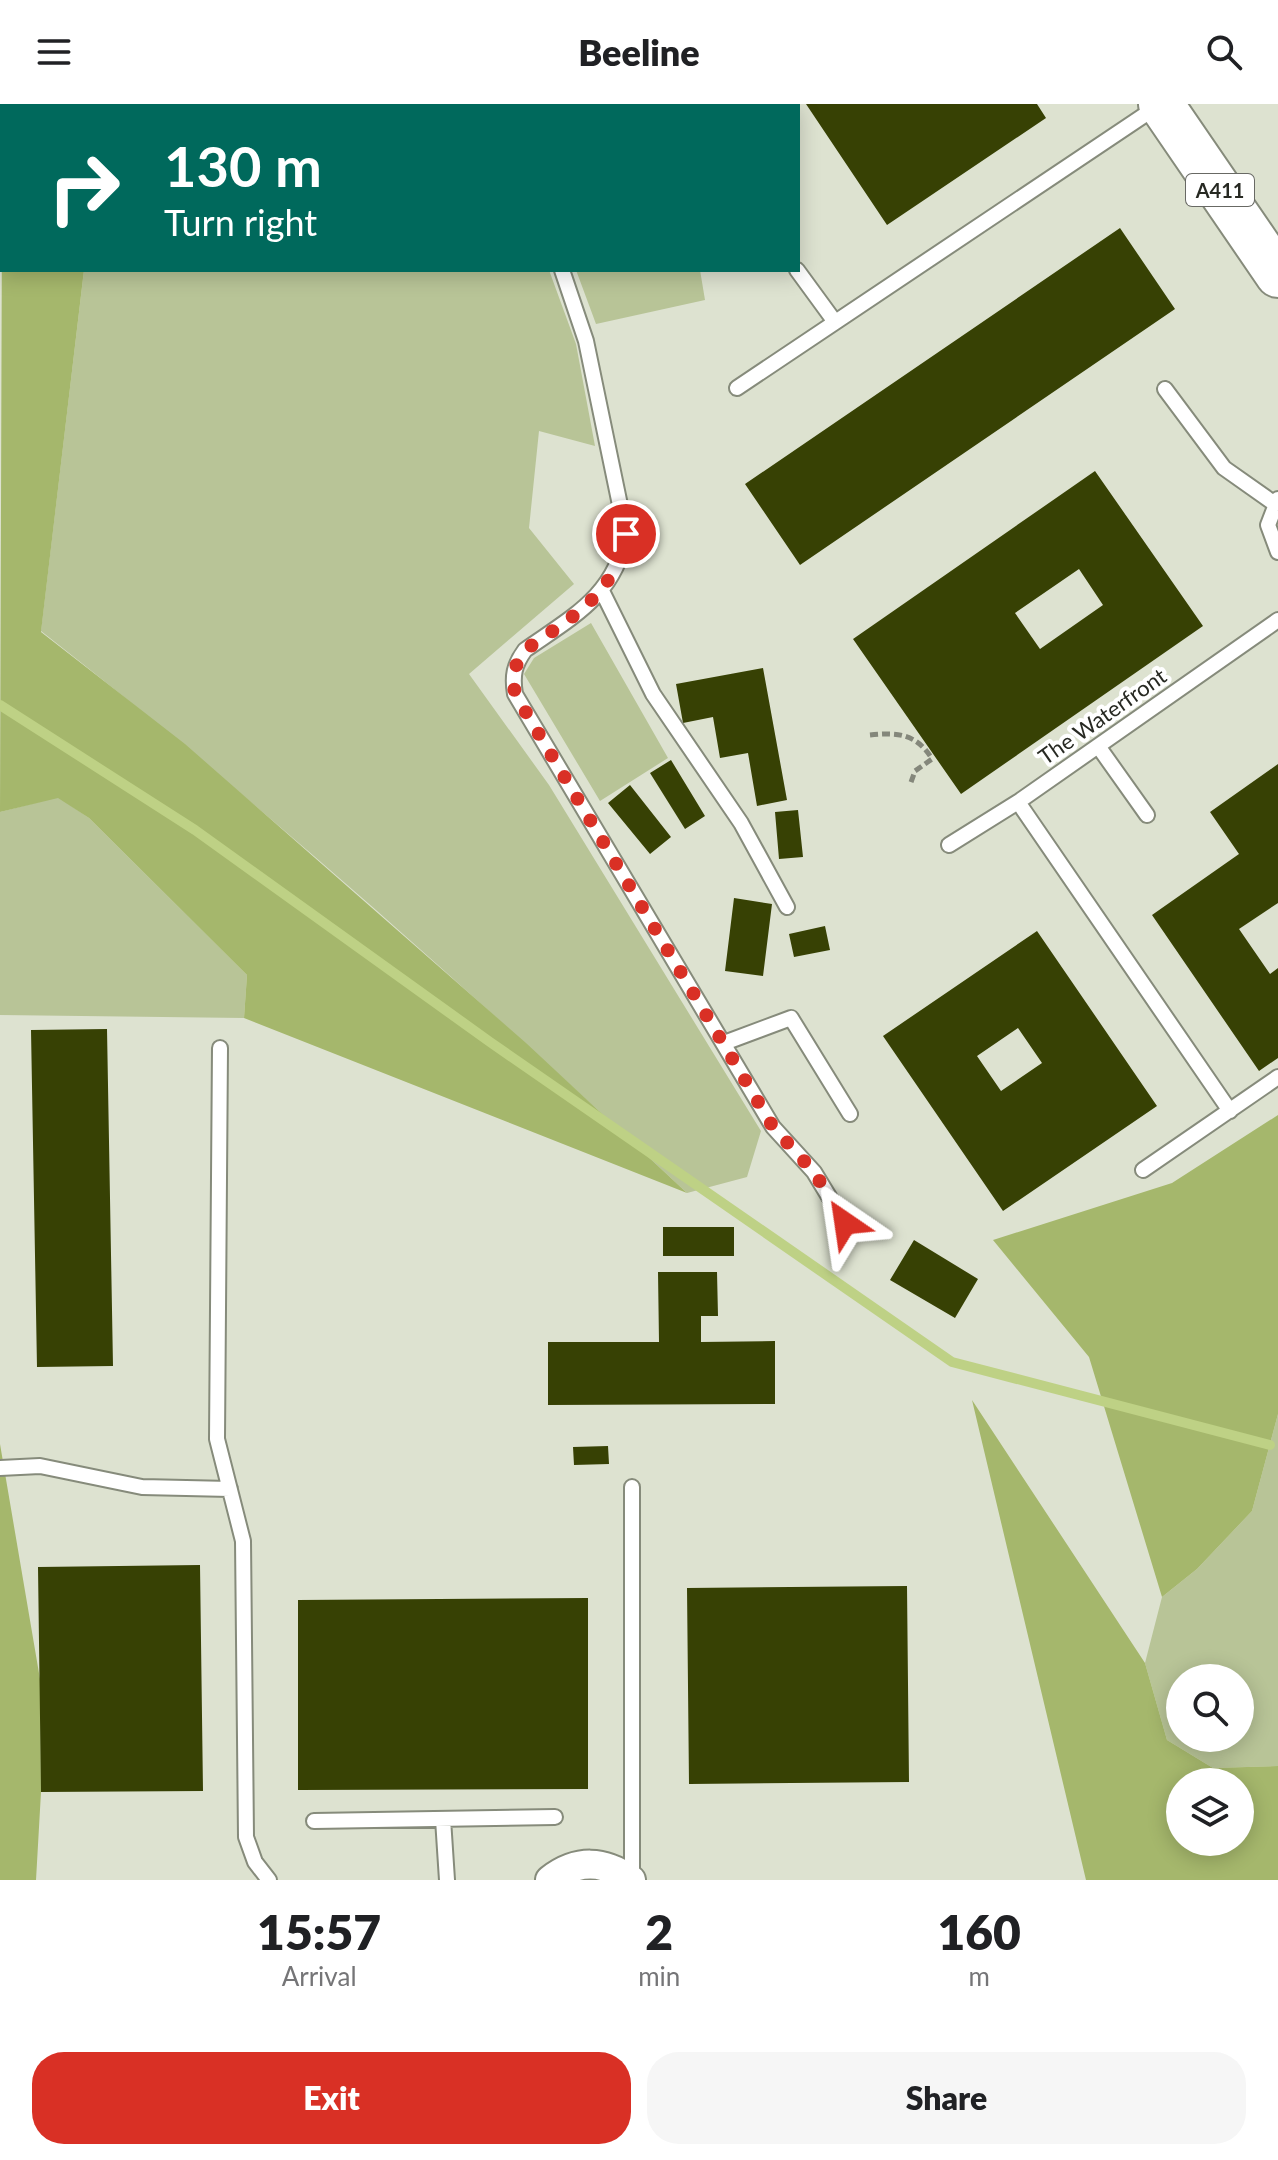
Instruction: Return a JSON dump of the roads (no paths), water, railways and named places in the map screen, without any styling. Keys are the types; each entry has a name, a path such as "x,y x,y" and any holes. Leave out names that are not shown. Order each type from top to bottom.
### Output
{"main road":[{"name":"A411","path":"1161,104 1278,275"}],"street":[{"path":"550,1880 562,1870 580,1864 599,1864 617,1870 632,1880"}],"lane":[{"path":"737,388 1161,104"},
{"path":"563,272 586,341 625,520 622,557 602,591 525,650 512,679 515,694 773,1127 814,1172 845,1223"},
{"path":"798,272 835,322"},
{"path":"1165,389 1224,468 1276,502 1268,525 1278,552"},
{"path":"602,591 653,694 741,823 787,907"},
{"name":"The Waterfront","path":"949,845 1018,802 1278,620"},
{"path":"1098,746 1147,815"},
{"path":"1018,802 1230,1111"},
{"path":"724,1043 791,1018 850,1114"},
{"path":"220,1048 217,1439 243,1541 246,1837 255,1862 269,1880"},
{"path":"1143,1170 1278,1077"},
{"path":"0,1468 40,1466 142,1487 230,1489"},
{"path":"632,1487 632,1880"},
{"path":"314,1821 555,1817"},
{"path":"443,1819 447,1880"}],"waterway":[{"path":"0,705 195,830 490,1042 952,1362 1270,1445"}]}
